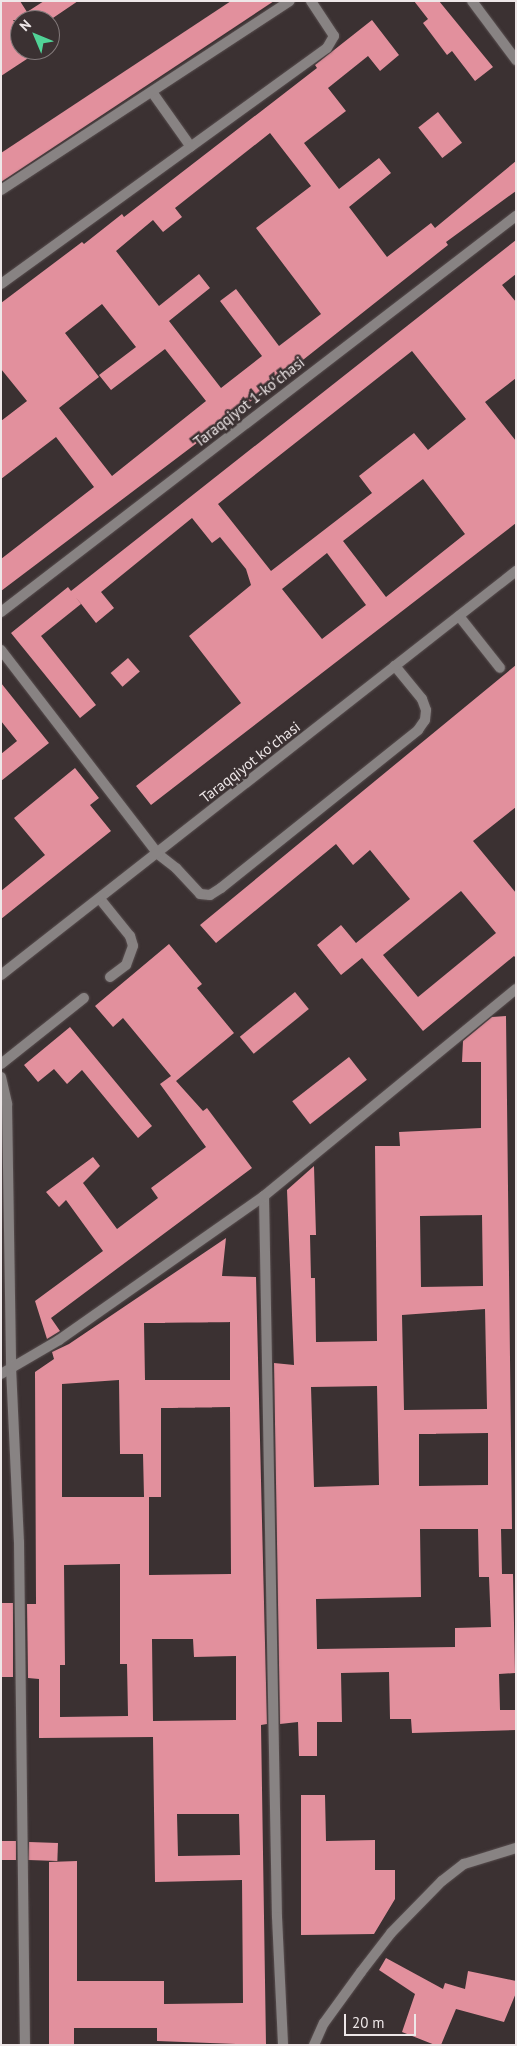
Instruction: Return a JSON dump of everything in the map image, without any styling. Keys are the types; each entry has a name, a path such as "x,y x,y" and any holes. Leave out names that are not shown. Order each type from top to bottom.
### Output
{"street":[{"path":"1,190 290,1"},
{"path":"472,1 516,60"},
{"path":"2,283 328,48 333,42 332,31 314,5"},
{"path":"152,92 191,146"},
{"name":"Taraqqiyot 1-koʻchasi","path":"1,612 516,216"},
{"name":"Taraqqiyot koʻchasi","path":"1,975 158,854 516,571"},
{"path":"459,616 500,668"},
{"path":"1,650 158,854 176,868 200,894 210,895 418,730 425,720 426,710 422,699 395,666"},
{"path":"100,899 130,936 134,946 126,965 110,977"},
{"path":"1,1374 59,1340 264,1196 514,994"},
{"path":"1,1064 84,998"},
{"path":"1,1077 7,1104 11,1367 19,1542 25,2045"},
{"path":"264,1196 277,1907 283,2045"},
{"path":"314,2045 324,2023 361,1972 391,1934 442,1881 464,1864 516,1848"}],"building":[{"path":"1,1 20,1 26,10 10,10 10,60 25,60 1,76"},
{"path":"44,1 78,1 60,13 60,10 30,10"},
{"path":"231,1 274,1 1,182 1,153"},
{"path":"414,1 439,1 493,67 475,81 452,51 447,55 423,23 428,19"},
{"path":"372,20 399,55 380,71 368,56 328,88 346,111 304,143 339,189 379,158 391,173 349,207 387,257 431,223 435,228 516,161 516,191 446,242 448,245 222,424 1,591 1,559 94,487 56,437 1,479 1,421 27,401 1,369 1,303 82,242 84,244 122,214 124,217 317,68 315,65","holes":["270,133 311,186 256,228 321,314 279,346 236,289 220,301 262,356 221,388 169,321 210,288 199,274 159,306 116,251 153,220 163,232 182,217 175,208","102,304 136,347 99,375 111,390 165,349 206,401 112,476 59,408 99,377 65,333"]},
{"path":"438,112 462,143 442,158 418,127"},
{"path":"516,240 516,274 502,285 516,302 516,378 485,402 516,441 516,523 151,805 136,786 241,703 189,636 251,585 246,569 220,537 212,543 192,518 101,592 114,608 96,623 75,596 81,604 41,636 96,705 80,718 11,633 68,587 71,591","holes":["412,351 466,419 428,450 414,433 359,476 372,493 271,571 218,504","423,479 465,534 386,597 343,541","327,553 366,605 322,639 282,589"]},
{"path":"128,658 140,672 122,687 111,673"},
{"path":"516,665 516,807 473,841 516,893 516,958 514,956 423,1031 362,958 341,975 317,945 341,925 356,943 410,899 370,850 353,865 336,844 216,943 200,925","holes":["461,891 496,933 418,997 383,955"]},
{"path":"1,683 49,743 1,781 1,754 17,741 1,721"},
{"path":"75,768 99,798 90,805 111,831 1,919 1,891 45,855 14,818"},
{"path":"169,944 202,984 197,988 234,1033 176,1081 203,1111 207,1108 252,1168 51,1318 60,1331 47,1339 35,1301 103,1251 66,1200 59,1207 46,1192 93,1157 100,1166 83,1183 117,1229 158,1198 151,1188 206,1147 160,1084 171,1076 123,1018 113,1027 95,1006"},
{"path":"295,992 309,1009 254,1054 240,1037"},
{"path":"506,1016 512,1529 501,1529 502,1574 513,1574 515,1673 499,1674 500,1710 516,1710 516,1730 412,1733 411,1719 390,1719 389,1672 341,1673 342,1722 317,1722 317,1756 299,1756 298,1722 280,1724 274,1363 294,1365 287,1190 314,1166 316,1235 310,1235 311,1278 315,1278 316,1342 377,1341 375,1146 400,1146 399,1132 481,1128 481,1062 462,1062 463,1041 492,1017","holes":["482,1215 483,1286 421,1287 420,1216","485,1309 487,1409 404,1410 402,1315","377,1386 379,1485 314,1487 311,1387","488,1433 488,1485 419,1486 419,1434","420,1529 478,1529 479,1577 489,1577 491,1627 455,1628 455,1647 317,1649 316,1599 421,1597"]},
{"path":"70,1027 152,1126 138,1138 82,1070 67,1084 54,1069 38,1082 24,1065"},
{"path":"349,1057 367,1080 310,1124 292,1101"},
{"path":"226,1238 222,1276 256,1277 267,1724 261,1725 266,2045 157,2041 157,2028 74,2028 74,2045 49,2045 49,1862 77,1861 77,1981 164,1981 164,2004 243,2003 242,1880 155,1882 153,1737 39,1738 39,1679 28,1678 27,1604 36,1604 35,1372 54,1359 52,1352 69,1344","holes":["230,1322 230,1380 145,1380 144,1323","119,1380 120,1454 143,1454 144,1497 62,1497 62,1384","230,1407 231,1574 149,1575 149,1497 161,1497 161,1408","120,1564 120,1664 127,1664 128,1716 60,1717 60,1665 65,1665 64,1565","152,1639 193,1639 194,1657 236,1656 236,1720 153,1721","177,1814 239,1814 240,1855 178,1856"]},
{"path":"1,1603 13,1603 13,1677 1,1677"},
{"path":"301,1795 325,1795 326,1841 375,1840 375,1870 395,1870 395,1899 374,1934 301,1935"},
{"path":"1,1841 16,1841 16,1860 1,1860"},
{"path":"29,1842 58,1843 57,1861 28,1860"},
{"path":"386,1958 443,1989 445,1983 465,1989 468,1971 516,1981 516,1993 504,2022 456,2009 441,2045 435,2045 402,2032 415,1994 379,1970"}]}
